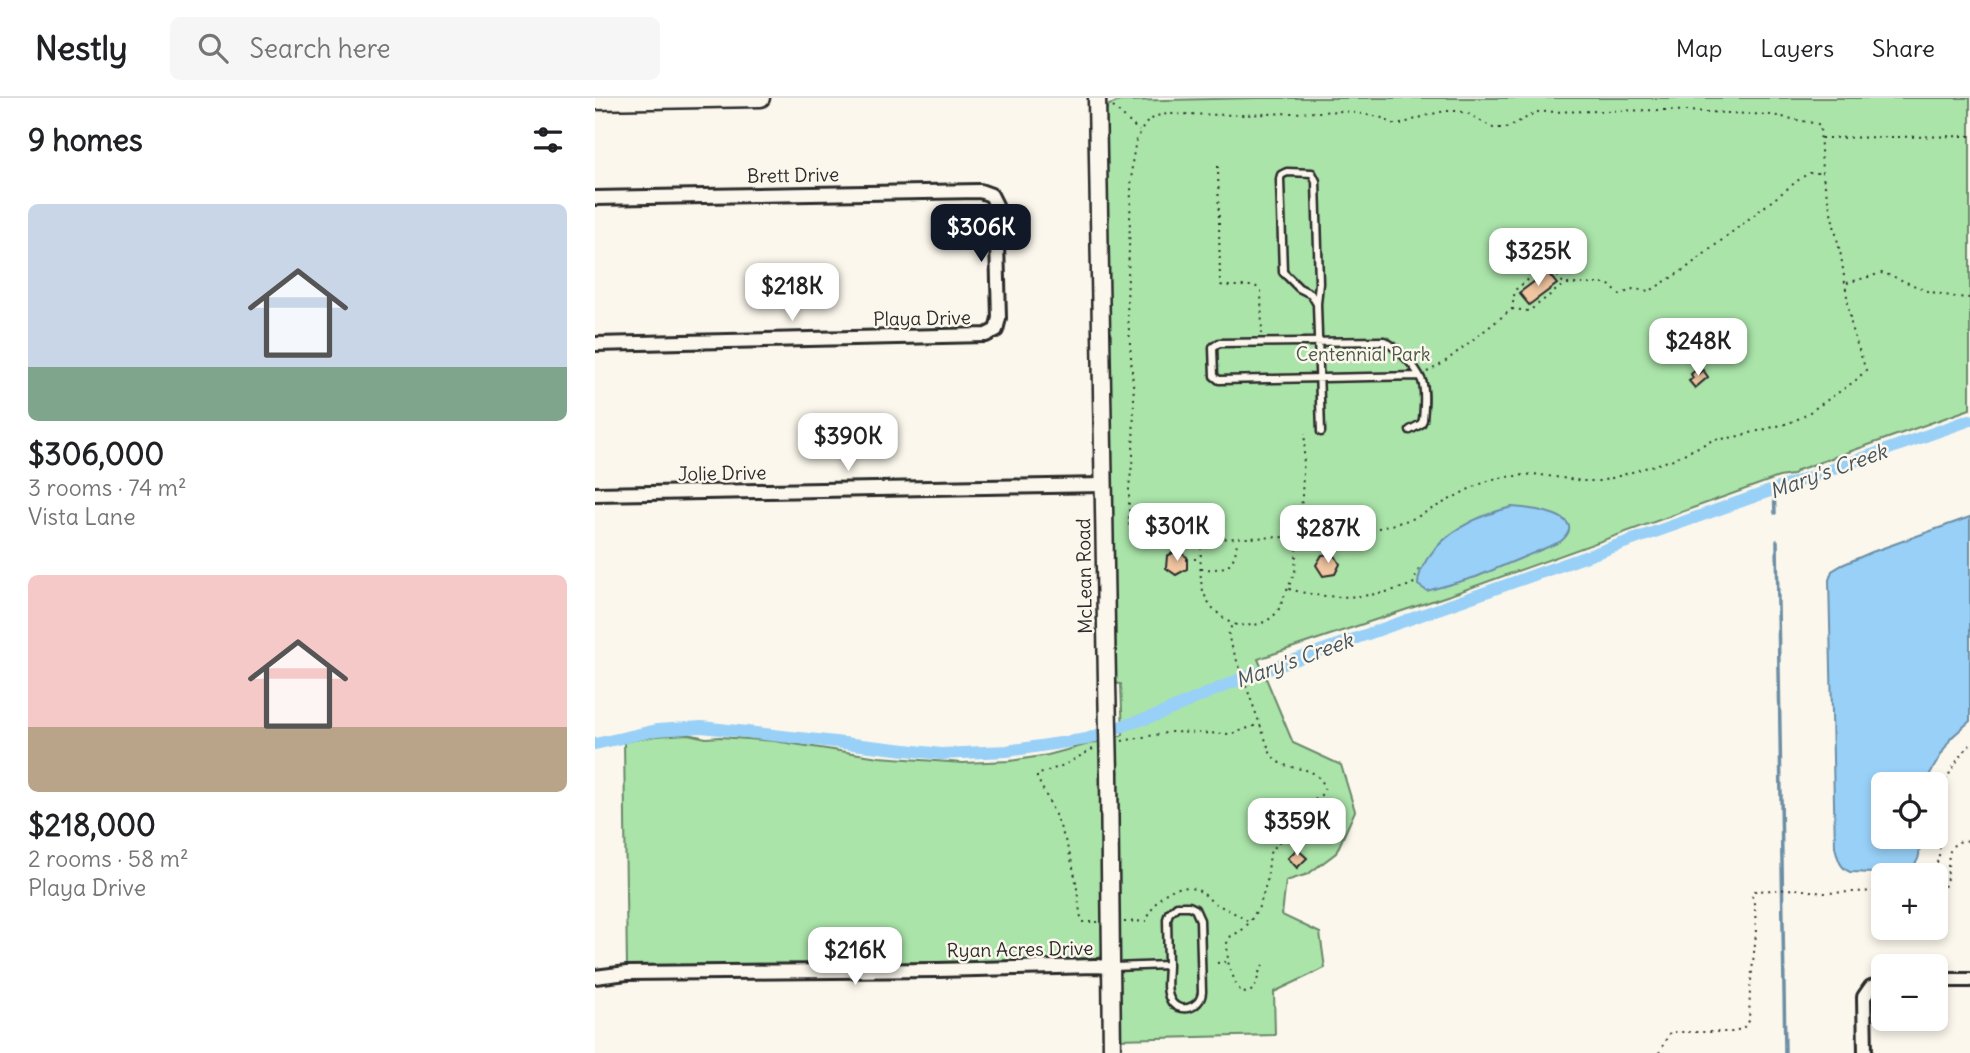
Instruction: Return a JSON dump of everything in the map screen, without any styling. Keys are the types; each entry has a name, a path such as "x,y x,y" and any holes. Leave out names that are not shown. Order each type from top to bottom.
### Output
{"street":[{"path":"595,101 761,98"},
{"name":"McLean Road","path":"1097,98 1112,1053"},
{"name":"Brett Drive","path":"595,198 980,191 991,195 996,205 999,318 996,330"},
{"name":"Playa Drive","path":"595,344 986,335 996,330"},
{"name":"Jolie Drive","path":"595,494 1103,485"},
{"name":"Ryan Acres Drive","path":"595,977 627,973 1111,967"},
{"path":"1948,980 1970,980"},
{"path":"1865,1053 1864,997 1871,991"}],"lane":[{"path":"1317,304 1311,294 1299,288 1283,272 1280,179 1283,173 1312,173 1316,181 1321,432"},
{"path":"1410,429 1422,424 1423,388 1419,376 1410,363 1384,341 1262,342 1216,344 1213,347 1216,379 1419,376"},
{"path":"1177,906 1189,906 1195,909 1200,920 1202,998 1196,1004 1189,1008 1180,1008 1173,1004 1168,993 1167,965 1169,913 1177,906"},
{"path":"1111,967 1167,965"}],"path":[{"path":"1113,107 1140,132"},
{"path":"1664,110 1772,115 1814,122 1820,127 1821,138 1822,173 1846,283 1852,330 1865,370 1855,381 1804,416 1789,423 1713,440 1671,460 1600,481 1534,474 1482,483 1424,514 1354,533 1330,536 1148,540 1136,538 1129,529 1134,397 1127,290 1132,163 1140,132 1156,116 1342,111 1380,117 1393,124 1401,124 1445,111 1457,111 1498,129 1513,126 1538,112 1664,110"},
{"path":"1821,138 1970,136"},
{"path":"1218,166 1220,281 1224,286 1255,286 1261,290 1262,342"},
{"path":"1512,309 1529,311 1564,284 1608,284 1620,295 1633,289 1650,291 1685,269 1801,178 1809,173 1822,173"},
{"path":"1419,376 1442,364 1512,309 1515,290 1548,264 1564,284"},
{"path":"1846,283 1882,274 1927,291 1970,298"},
{"path":"1201,539 1202,589 1214,611 1232,624 1246,626 1266,622 1278,611 1295,572 1297,539 1300,537 1305,433"},
{"path":"1201,569 1223,569 1231,563 1237,555 1238,538"},
{"path":"1187,559 1201,559"},
{"path":"1288,589 1324,597 1370,596 1413,584 1419,569"},
{"path":"1232,624 1228,636 1229,645 1271,755 1280,763 1310,771 1325,784 1325,790 1270,853 1260,905 1245,927 1229,939 1228,962 1241,992 1254,990 1257,974 1263,965"},
{"path":"1936,863 1940,843 1938,802 1963,752 1970,745"},
{"path":"1948,873 1951,848 1955,843 1970,840"},
{"path":"1659,1053 1670,1032 1732,1032 1743,1028 1749,1021 1756,934 1752,898 1754,891 1797,889 1823,893 1871,891"},
{"path":"1217,963 1228,962"}],"green space":[{"name":"Centennial Park","path":"1258,98 1970,98 1970,409 1798,470 1792,475 1779,477 1456,593 1258,659 1293,743 1341,765 1355,811 1336,853 1308,874 1286,881 1282,915 1320,933 1325,968 1274,992 1275,1035 1118,1039 1105,951 1099,958 1091,960 627,968 624,742 688,734 706,738 774,741 879,757 963,763 1010,761 1048,755 1123,735 1121,684 1114,683 1105,112 1109,105 1120,101"}],"water":[{"path":"1512,507 1543,511 1564,519 1569,525 1568,533 1560,542 1476,577 1427,591 1418,585 1427,559 1444,540 1476,519"},
{"path":"1970,517 1970,721 1951,738 1931,772 1871,772 1871,849 1919,849 1918,859 1915,863 1871,863 1871,873 1850,872 1841,865 1835,847 1829,580 1832,571 1872,552"}],"building":[{"path":"1547,272 1557,284 1529,305 1519,293"},
{"path":"1696,370 1698,374 1703,370 1708,377 1695,388 1689,381"},
{"path":"1177,551 1187,557 1187,569 1176,575 1166,568 1167,556"},
{"path":"1334,554 1340,564 1335,574 1323,576 1316,565 1322,555"},
{"path":"1297,849 1307,858 1297,868 1288,858"}],"waterway":[{"name":"Mary's Creek","path":"595,744 657,730 702,727 941,754 1007,751 1087,739 1158,715 1233,682 1970,420"},
{"path":"1774,490 1775,513"},
{"path":"1777,541 1785,1053"}]}
